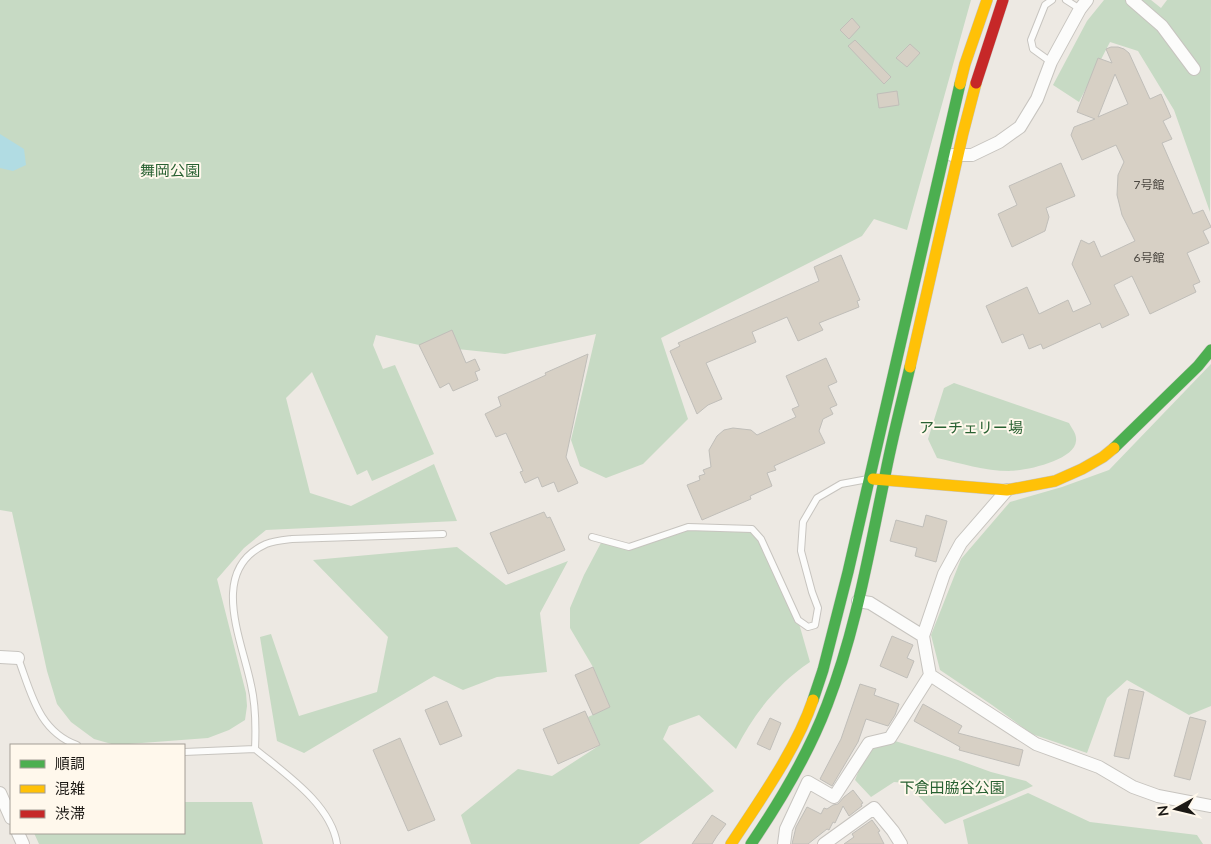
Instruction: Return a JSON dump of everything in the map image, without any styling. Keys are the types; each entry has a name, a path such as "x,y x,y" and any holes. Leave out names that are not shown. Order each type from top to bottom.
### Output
{"street":[{"path":"731,844 790,750 812,703 831,642 943,154 965,64 987,0"},
{"path":"751,844 777,806 809,746 827,704 846,648 958,156 980,68 1003,0"},
{"path":"1132,0 1162,26 1194,69"},
{"path":"943,154 972,155 999,142 1020,128 1037,99 1051,62 1083,4"},
{"path":"869,478 1007,490 1055,481 1082,469 1122,442 1198,366 1211,350"},
{"path":"784,844 786,829 808,782 834,797 869,743 890,738 930,674 923,636 944,574 961,543 1007,490"},
{"path":"858,601 870,604 923,636"},
{"path":"0,657 18,658"},
{"path":"930,674 1036,744 1099,767 1133,787 1158,796 1211,806"},
{"path":"0,793 10,816"},
{"path":"824,844 874,808 894,831 901,844"}],"lane":[{"path":"1051,62 1033,49 1031,40 1045,4 1052,0"},
{"path":"1066,0 1083,4"},
{"path":"592,537 629,547 688,527 752,529 760,539 798,620 808,627 815,625 818,608 801,551 803,522 817,498 841,484 869,478"},
{"path":"255,749 256,718 253,694 233,609 232,594 236,574 243,562 254,551 267,544 292,539 443,534"},
{"path":"18,658 28,690 38,710 49,726 75,744"},
{"path":"185,752 255,749 309,794 335,831 337,844"}],"green space":[{"name":"舞岡公園","path":"0,0 971,0 907,230 874,219 862,236 661,338 688,419 643,464 606,478 580,466 571,440 596,334 505,354 419,345 376,335 373,345 383,369 395,365 434,454 372,481 367,470 357,475 312,372 286,398 310,493 351,506 434,464 457,521 266,530 244,548 217,579 246,693 245,720 229,730 208,738 112,744 94,739 71,722 57,704 47,671 12,512 0,510"},
{"path":"1104,0 1151,0 1161,8 1167,0 1211,0 1210,212 1174,110 1138,51 1110,42 1079,102 1053,85 1087,21"},
{"path":"1211,364 1211,706 1189,715 1127,680 1107,698 1087,753 1032,734 940,670 931,635 961,559 1010,502 1062,487 1109,470"},
{"name":"アーチェリー場","path":"954,383 1069,423 1076,436 1074,448 1059,459 1037,467 1009,471 991,470 937,458 928,439 944,388"},
{"path":"688,527 752,529 761,539 798,620 810,662 787,680 767,701 750,724 736,749 699,715 669,726 663,739 714,791 639,844 471,844 461,815 518,769 552,776 600,745 588,717 610,707 593,667 570,628 570,608 584,575 602,541 629,547"},
{"path":"457,547 506,585 568,561 540,613 547,672 497,677 463,690 434,676 304,753 277,741 260,637 271,634 299,716 377,692 388,637 313,560"},
{"name":"下倉田脇谷公園","path":"895,741 991,772 1026,781 1033,786 945,824 906,783 894,782 871,797 855,780 863,760 872,746"},
{"path":"1028,793 1090,822 1197,835 1203,844 968,844 963,820"},
{"path":"185,802 252,802 263,844 39,844 34,834 185,834"}],"water":[{"path":"0,134 24,149 26,165 13,171 0,168"}],"building":[{"path":"852,18 860,27 849,39 840,30"},
{"path":"855,40 891,77 884,84 848,46"},
{"path":"910,44 920,53 907,67 896,58"},
{"path":"1118,47 1129,53 1150,99 1161,94 1171,117 1163,121 1172,139 1162,143 1193,214 1203,210 1211,227 1203,231 1209,243 1187,253 1200,282 1193,285 1196,292 1150,314 1132,276 1114,285 1129,315 1102,328 1100,323 1043,349 1041,344 1029,349 1023,334 1002,343 986,306 1027,287 1039,314 1068,300 1073,312 1091,304 1072,264 1081,240 1089,244 1094,241 1101,257 1135,241 1122,215 1117,195 1118,175 1124,162 1116,145 1082,160 1071,135 1074,127 1095,119 1077,112 1098,58 1112,63 1106,49","holes":["1115,74 1128,104 1098,117"]},
{"path":"897,91 899,105 879,108 877,94"},
{"path":"1061,163 1075,196 1046,208 1049,217 1045,231 1012,247 998,214 1017,205 1009,186"},
{"path":"841,255 860,300 857,301 859,307 819,323 823,330 798,341 787,317 752,332 756,342 706,363 722,399 708,405 697,414 670,351 680,346 678,343 819,281 814,267"},
{"path":"452,330 466,363 475,359 480,370 475,372 478,380 453,391 449,383 440,388 419,345"},
{"path":"588,354 566,457 578,483 558,492 554,482 542,487 538,477 525,483 520,472 523,471 506,433 496,437 485,414 501,406 498,397"},
{"path":"826,358 837,382 828,386 837,405 830,408 833,414 823,419 819,431 825,443 774,466 776,470 767,473 772,486 750,496 751,499 702,520 687,485 700,480 699,476 705,474 703,470 711,467 709,450 717,436 724,430 733,428 751,430 757,435 796,417 792,409 799,406 786,376"},
{"path":"544,512 547,518 550,517 565,550 508,574 490,533"},
{"path":"926,515 947,521 936,562 915,556 917,548 890,541 896,520 923,527"},
{"path":"892,636 913,645 907,658 914,661 907,678 880,666"},
{"path":"593,667 610,707 593,715 575,675"},
{"path":"860,684 876,689 874,695 899,704 888,726 866,719 858,742 832,786 820,779 841,739"},
{"path":"1129,689 1144,692 1129,759 1114,756"},
{"path":"447,701 462,736 440,745 425,710"},
{"path":"923,704 962,726 958,733 1023,750 1019,766 959,750 960,747 914,721"},
{"path":"585,711 600,745 558,764 543,729"},
{"path":"1190,717 1206,721 1190,780 1174,776"},
{"path":"770,718 781,723 770,750 757,744"},
{"path":"400,738 435,820 408,831 373,750"},
{"path":"853,790 863,803 861,804 862,806 849,816 843,806 835,823 833,822 829,830 827,829 808,844 792,844 796,827 807,807 821,814 824,808 827,809 838,804"},
{"path":"712,815 726,824 712,844 692,844"},
{"path":"872,820 880,831 878,832 884,844 844,844 854,837 852,834"}],"traffic: fast":[{"path":"813,700 823,670 848,572 960,84"},
{"path":"1114,448 1198,366 1211,350"},
{"path":"751,844 773,811 803,759 820,724 837,678 860,594 910,367"}],"traffic: slow":[{"path":"960,84 987,0"},
{"path":"910,367 976,83"},
{"path":"873,479 1007,490 1055,481 1082,469 1114,448"},
{"path":"731,844 787,756 806,719 813,700"}],"traffic: jam":[{"path":"976,83 1003,0"}]}
